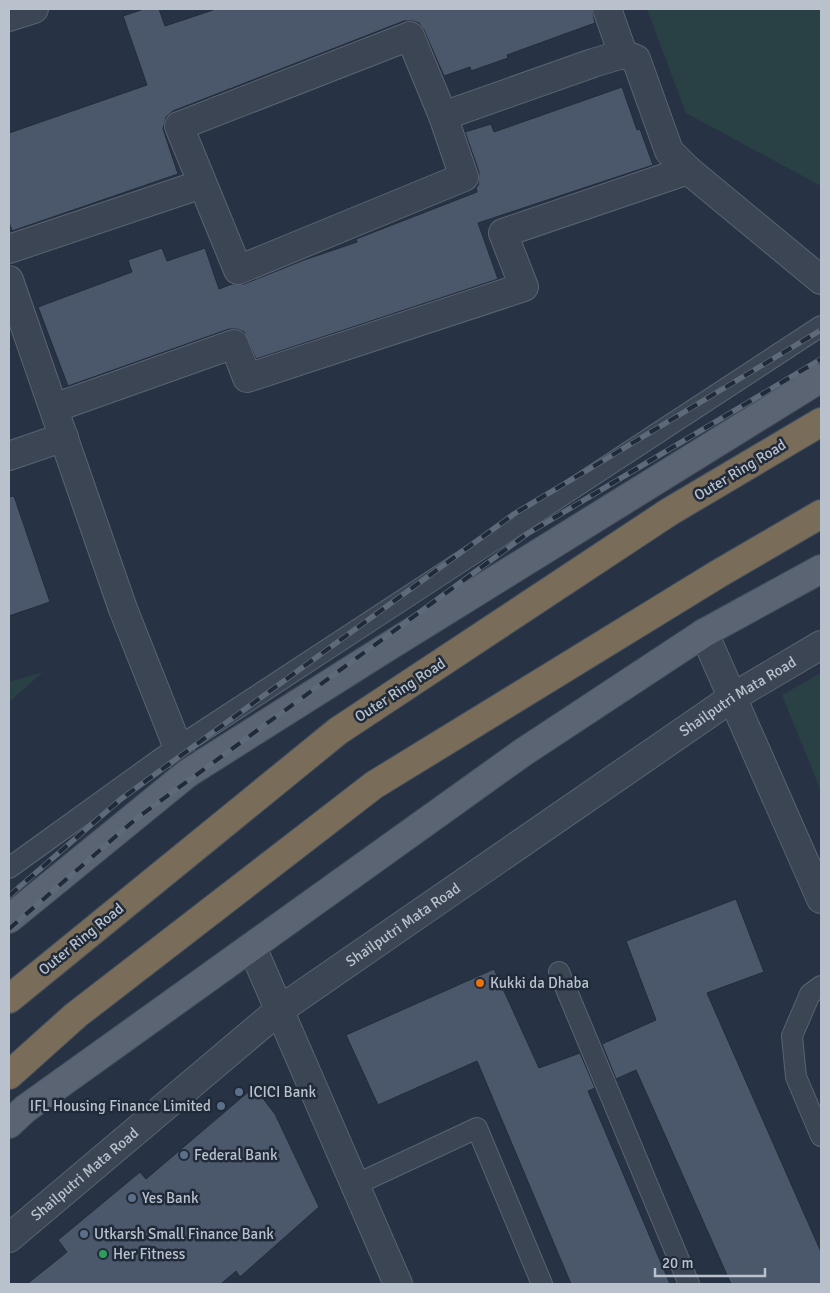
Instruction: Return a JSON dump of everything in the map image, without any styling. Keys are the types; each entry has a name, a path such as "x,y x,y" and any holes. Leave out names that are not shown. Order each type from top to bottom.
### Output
{"highway":[{"name":"Outer Ring Road","path":"9,999 338,731 669,512 821,422"},
{"path":"9,1075 76,1015 374,785 718,574 821,514"}],"main road":[{"path":"9,919 188,774 381,651 821,378"},
{"path":"9,1124 25,1109 522,753 704,633 821,569"}],"street":[{"path":"9,17 34,9"},
{"path":"607,9 623,54"},
{"path":"410,36 443,116 464,177 238,270 179,126 410,36"},
{"path":"443,116 623,54 636,59 669,151 688,170 821,280"},
{"path":"54,408 234,344 248,378 524,287 503,233 688,170"},
{"path":"9,249 202,184"},
{"path":"9,280 123,610 179,747 188,774"},
{"path":"9,456 64,437"},
{"path":"704,633 821,899"},
{"name":"Shailputri Mata Road","path":"9,1238 278,1011 733,697 821,645"},
{"path":"252,947 278,1011 398,1284"}],"lane":[{"path":"9,868 179,747 821,326"},
{"path":"558,972 689,1284"},
{"path":"821,986 810,994 792,1036 796,1077 821,1136"},
{"path":"355,1185 477,1128 542,1284"}],"green space":[{"path":"647,9 821,9 821,186 686,113"},
{"path":"43,672 9,702 9,682"},
{"path":"821,673 821,791 782,695"}],"building":[{"path":"144,9 159,9 165,26 216,9 592,9 595,23 507,55 508,58 471,71 470,67 444,76 424,30 419,23 404,21 173,111 166,117 163,129 178,174 12,231 9,222 9,133 147,85 123,16"},
{"path":"622,87 637,130 640,129 653,165 478,223 498,279 256,359 244,332 237,329 229,329 68,386 38,307 132,272 128,260 162,248 167,261 205,248 219,289 232,284 244,284 304,260 357,242 356,239 477,192 479,172 465,132 491,124 494,132"},
{"path":"14,496 50,602 9,616 9,497"},
{"path":"736,899 764,972 707,993 821,1252 821,1284 731,1284 636,1070 616,1079 602,1044 656,1020 626,941"},
{"path":"494,969 539,1068 580,1053 595,1088 588,1091 670,1284 571,1284 477,1061 378,1105 346,1035"},
{"path":"254,1087 275,1114 319,1207 240,1277 236,1271 221,1284 27,1284 67,1252 58,1240 140,1172 146,1179"}],"railway":[{"path":"9,896 121,799 514,514 821,330"},
{"path":"9,929 137,818 527,534 821,359"}],"place":[{"name":"Kukki da Dhaba","path":"480,983"},
{"name":"ICICI Bank","path":"239,1092"},
{"name":"IFL Housing Finance Limited","path":"221,1106"},
{"name":"Federal Bank","path":"184,1155"},
{"name":"Yes Bank","path":"132,1198"},
{"name":"Utkarsh Small Finance Bank","path":"84,1234"},
{"name":"Her Fitness","path":"103,1254"}]}
